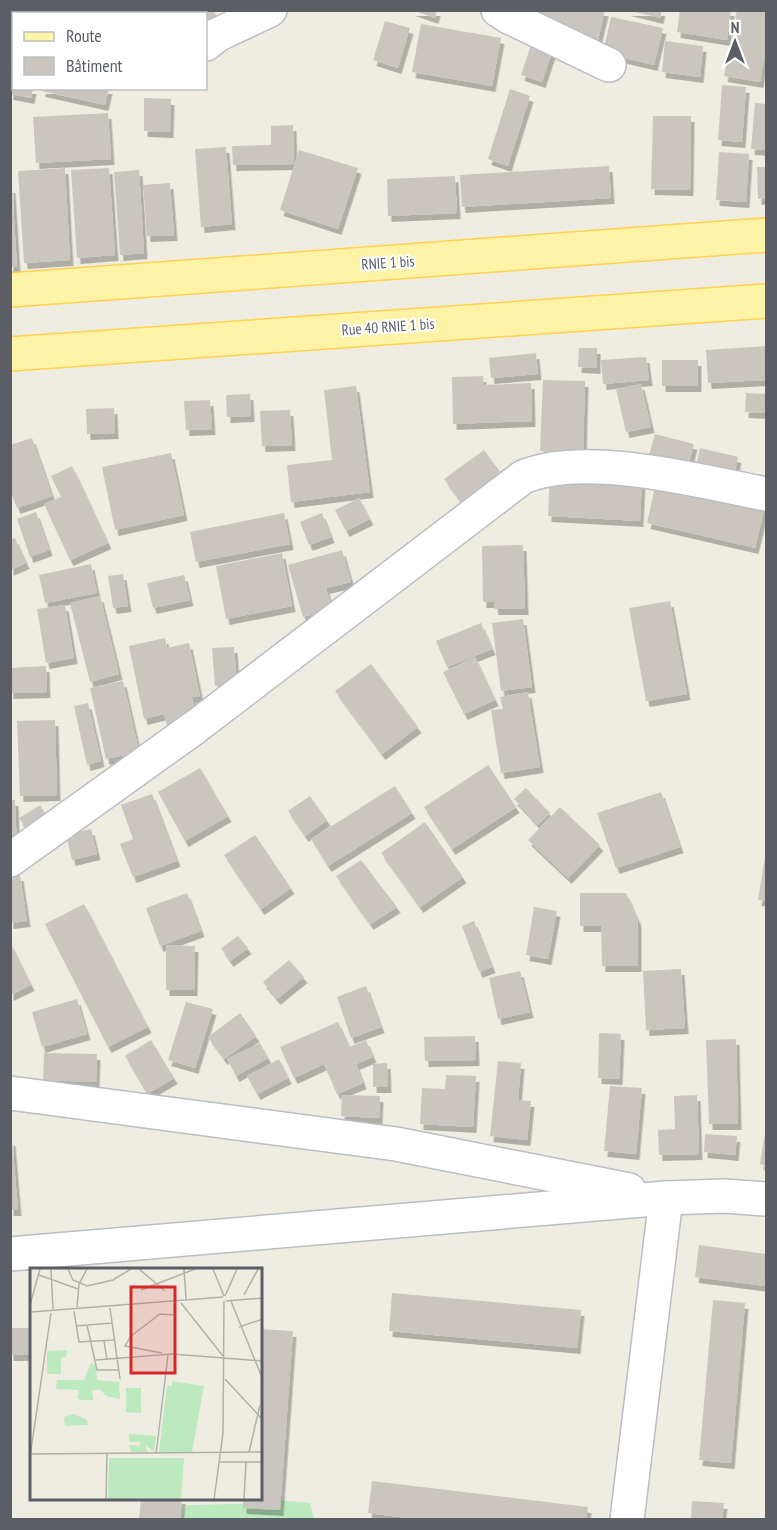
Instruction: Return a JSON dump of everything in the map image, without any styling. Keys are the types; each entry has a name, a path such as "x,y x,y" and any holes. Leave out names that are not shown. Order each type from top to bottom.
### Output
{"main road":[{"name":"RNIE 1 bis","path":"10,290 766,235"},
{"name":"Rue 40 RNIE 1 bis","path":"10,354 766,301"}],"street":[{"path":"207,43 217,35 270,10"},
{"path":"498,10 609,65"},
{"path":"10,860 194,728 523,477 539,470 586,467 622,469 645,471 766,494"},
{"path":"10,1093 396,1144 666,1198"},
{"path":"10,1254 666,1198 725,1196 766,1199"},
{"path":"627,1520 666,1198"}],"green space":[{"path":"279,1500 310,1503 314,1519 182,1520 186,1505 239,1504"}],"building":[{"path":"213,10 224,27 207,37 207,12 204,12"},
{"path":"412,10 437,10 435,18"},
{"path":"537,10 605,10 598,40 534,24"},
{"path":"627,10 662,10 660,18"},
{"path":"680,10 731,10 727,40 677,32"},
{"path":"737,10 766,10 766,47 760,82 724,76"},
{"path":"10,11 20,12 12,12 12,58 10,57"},
{"path":"611,17 663,28 654,65 603,53"},
{"path":"385,21 410,28 398,68 373,60"},
{"path":"421,24 501,38 492,86 412,72"},
{"path":"665,41 703,46 700,77 662,72"},
{"path":"531,45 552,52 542,82 521,75"},
{"path":"10,71 12,71 12,90 33,90 31,98 10,94"},
{"path":"722,85 746,87 742,142 718,140"},
{"path":"510,89 530,96 508,166 488,159"},
{"path":"42,90 109,90 105,105"},
{"path":"144,98 171,99 170,132 144,131"},
{"path":"755,103 766,104 766,150 751,149"},
{"path":"108,113 111,159 36,163 33,117"},
{"path":"653,116 691,116 690,190 651,189"},
{"path":"293,125 294,164 233,165 232,146 271,145 271,126"},
{"path":"226,147 232,224 201,227 195,149"},
{"path":"299,150 358,168 338,229 280,210"},
{"path":"719,152 749,154 746,202 716,200"},
{"path":"609,166 611,198 462,207 460,175"},
{"path":"757,167 766,167 766,198 758,199"},
{"path":"65,168 70,260 24,263 18,171"},
{"path":"109,168 115,255 77,258 71,170"},
{"path":"139,170 144,253 120,255 114,172"},
{"path":"455,176 457,213 388,216 387,179"},
{"path":"170,183 174,235 147,236 143,185"},
{"path":"10,187 12,187 17,267 10,267"},
{"path":"766,346 766,380 708,383 706,350"},
{"path":"579,348 597,348 597,368 578,367"},
{"path":"536,353 538,374 491,378 489,358"},
{"path":"646,357 649,380 603,384 601,360"},
{"path":"662,360 698,360 698,386 662,386"},
{"path":"483,376 484,385 531,383 532,421 453,424 452,377"},
{"path":"543,380 585,381 583,452 540,451"},
{"path":"641,384 651,427 626,432 616,389"},
{"path":"356,386 370,492 291,502 287,465 332,460 324,390"},
{"path":"746,393 766,394 766,413 745,412"},
{"path":"250,394 251,416 227,417 226,395"},
{"path":"210,400 212,429 186,430 184,401"},
{"path":"114,408 115,433 87,434 86,409"},
{"path":"290,410 292,445 262,446 260,411"},
{"path":"655,434 694,444 687,470 648,459"},
{"path":"32,438 52,496 17,508 10,490 10,445"},
{"path":"700,448 738,457 733,480 695,471"},
{"path":"484,450 504,477 464,506 444,479"},
{"path":"171,453 184,515 115,530 102,467"},
{"path":"72,466 108,543 70,560 44,504 61,497 51,476"},
{"path":"550,473 642,478 640,521 548,516"},
{"path":"657,478 766,503 755,548 647,523"},
{"path":"359,498 370,519 346,531 335,510"},
{"path":"36,512 49,550 30,557 17,519"},
{"path":"284,513 290,544 196,562 190,532"},
{"path":"322,513 331,537 309,545 300,522"},
{"path":"15,538 26,563 10,570 10,540"},
{"path":"523,545 525,609 495,609 494,602 483,602 482,546"},
{"path":"342,550 351,582 326,588 332,609 303,617 288,565"},
{"path":"282,553 292,606 226,619 216,566"},
{"path":"91,564 97,593 45,603 39,575"},
{"path":"123,574 128,606 113,608 108,576"},
{"path":"184,575 190,600 153,608 147,583"},
{"path":"100,596 119,674 90,682 70,603"},
{"path":"670,601 687,694 646,701 629,608"},
{"path":"65,605 74,658 46,663 37,609"},
{"path":"523,619 532,687 501,691 492,623"},
{"path":"481,623 492,649 447,667 436,641"},
{"path":"165,638 167,648 189,643 200,696 192,697 197,719 167,726 164,714 144,719 129,646"},
{"path":"234,647 237,685 215,686 212,648"},
{"path":"475,657 495,700 464,714 443,672"},
{"path":"371,664 418,727 382,754 335,691"},
{"path":"46,666 47,692 10,693 10,668"},
{"path":"123,681 139,752 106,759 90,688"},
{"path":"528,692 540,767 501,773 491,710 503,709 500,697"},
{"path":"88,703 101,761 87,765 74,706"},
{"path":"55,720 57,795 20,796 17,721"},
{"path":"488,765 516,807 452,849 424,807"},
{"path":"200,768 228,816 185,841 158,792"},
{"path":"395,786 412,813 328,866 311,839"},
{"path":"526,788 550,813 538,825 514,799"},
{"path":"661,792 680,847 616,868 597,813"},
{"path":"152,794 177,861 133,877 120,844 133,839 121,805"},
{"path":"310,796 327,820 305,836 288,811"},
{"path":"10,800 15,800 17,853 10,853"},
{"path":"40,805 47,817 27,830 19,818"},
{"path":"560,807 600,845 568,878 528,840"},
{"path":"425,822 463,877 420,907 381,853"},
{"path":"91,829 97,854 72,860 66,835"},
{"path":"255,835 291,888 261,909 224,855"},
{"path":"766,857 766,901 758,900"},
{"path":"361,860 397,907 370,924 336,876"},
{"path":"20,875 27,921 10,923 10,876"},
{"path":"187,893 201,931 160,946 146,908"},
{"path":"580,893 626,893 638,920 638,966 602,966 601,926 580,926"},
{"path":"84,904 148,1027 108,1047 45,924"},
{"path":"534,907 557,911 548,959 526,955"},
{"path":"474,921 492,967 479,972 462,926"},
{"path":"238,936 248,948 230,961 221,948"},
{"path":"10,942 31,985 10,995"},
{"path":"166,945 195,946 194,990 166,990"},
{"path":"289,960 304,977 277,999 263,982"},
{"path":"681,969 685,1028 646,1030 643,971"},
{"path":"520,971 530,1012 498,1019 489,978"},
{"path":"366,986 381,1027 351,1038 337,997"},
{"path":"77,999 87,1034 42,1047 32,1012"},
{"path":"186,1002 213,1009 195,1068 168,1060"},
{"path":"240,1013 256,1036 224,1059 208,1037"},
{"path":"338,1022 349,1047 366,1040 373,1057 356,1064 363,1083 337,1094 324,1064 294,1078 280,1047"},
{"path":"599,1033 621,1034 619,1079 598,1078"},
{"path":"475,1036 476,1060 425,1061 424,1037"},
{"path":"736,1039 738,1124 709,1124 706,1040"},
{"path":"151,1040 174,1078 147,1094 125,1056"},
{"path":"260,1043 268,1058 236,1076 227,1059"},
{"path":"44,1053 97,1054 96,1082 43,1080"},
{"path":"279,1059 288,1078 257,1094 247,1076"},
{"path":"498,1061 521,1063 518,1100 531,1101 527,1140 490,1136"},
{"path":"387,1063 388,1087 373,1087 373,1064"},
{"path":"446,1075 476,1076 473,1127 420,1124 422,1088 445,1089"},
{"path":"610,1086 642,1088 636,1154 604,1151"},
{"path":"342,1095 380,1096 379,1118 341,1116"},
{"path":"697,1095 699,1154 659,1155 658,1130 675,1129 674,1096"},
{"path":"766,1133 766,1166 760,1164"},
{"path":"705,1134 737,1136 735,1155 704,1152"},
{"path":"10,1140 12,1140 18,1210 10,1210"},
{"path":"699,1245 766,1254 766,1286 695,1277"},
{"path":"392,1293 581,1310 577,1348 389,1331"},
{"path":"713,1300 745,1303 731,1463 699,1460"},
{"path":"10,1328 30,1328 30,1355 10,1355"},
{"path":"262,1329 293,1331 280,1510 243,1508 243,1500 262,1500"},
{"path":"372,1481 588,1507 586,1520 424,1520 368,1513"},
{"path":"141,1500 182,1500 180,1520 139,1520"},
{"path":"692,1501 724,1503 722,1520 691,1520"}]}
